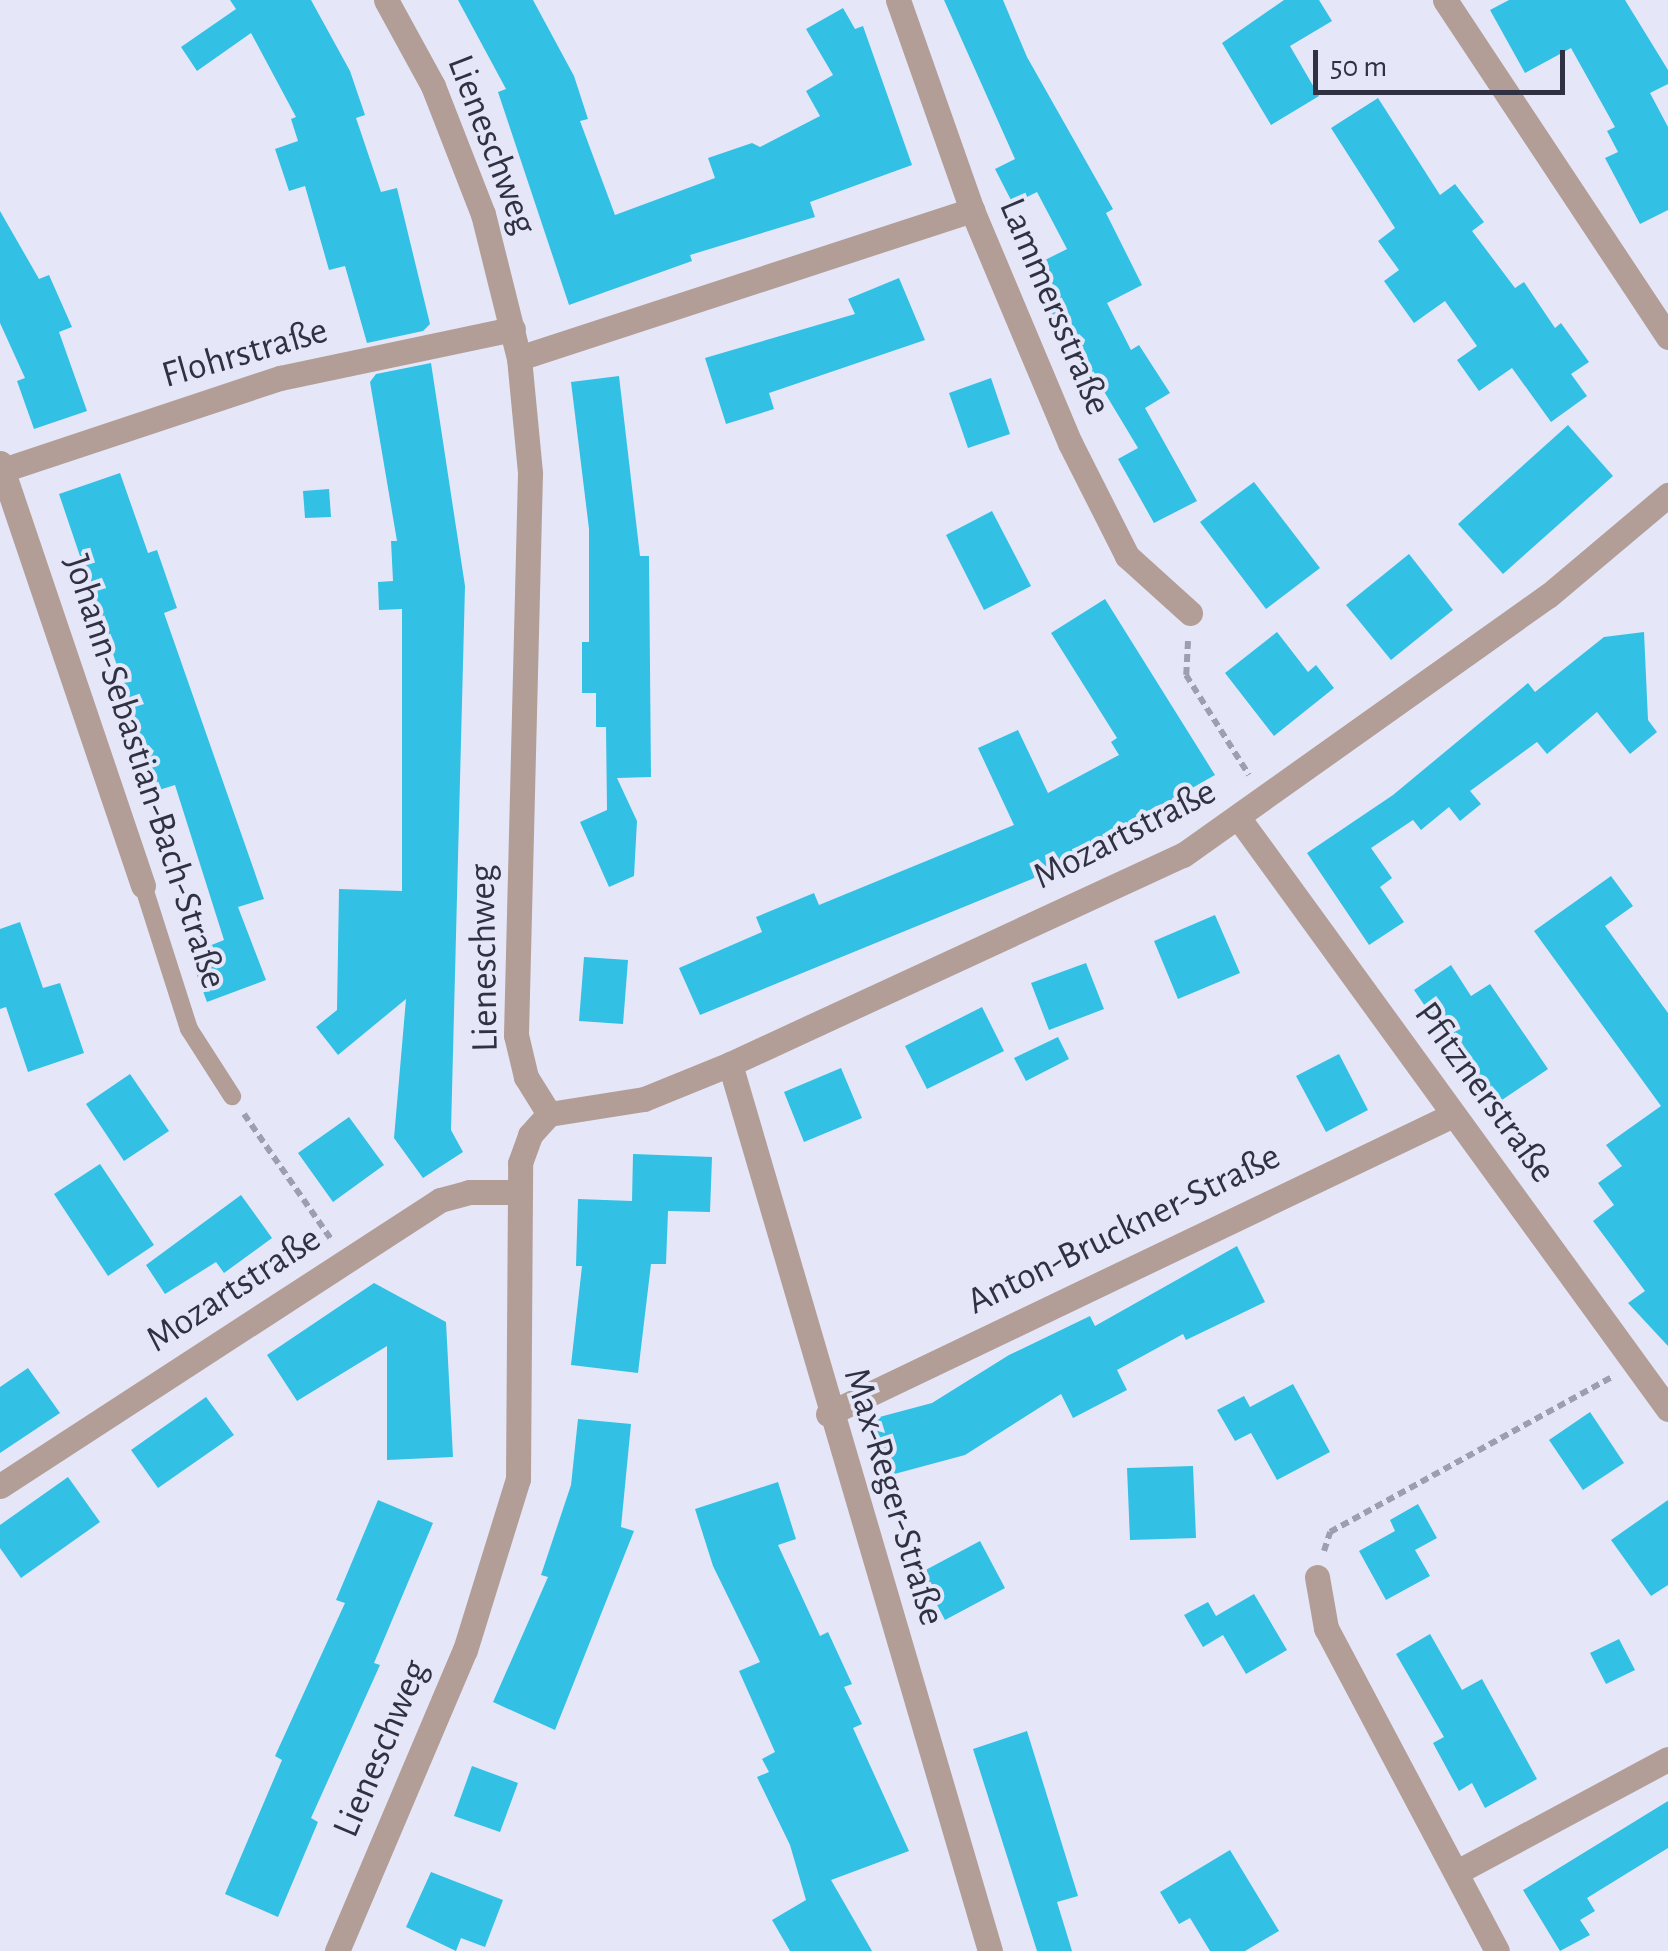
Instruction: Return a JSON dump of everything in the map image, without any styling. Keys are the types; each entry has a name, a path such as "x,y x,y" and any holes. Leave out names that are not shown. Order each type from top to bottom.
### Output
{"street":[{"name":"Lieneschweg","path":"337,1951 464,1650 518,1478 520,1192 530,1135 548,1114 526,1077 516,1035 530,473 519,358 483,214 432,86 386,0"},
{"name":"Lammersstraße","path":"898,0 972,210 1070,443 1128,556 1190,613"},
{"path":"1444,0 1668,336"},
{"path":"519,358 972,210"},
{"name":"Flohrstraße","path":"2,467 280,378 513,328"},
{"name":"Johann-Sebastian-Bach-Straße","path":"2,467 144,884"},
{"name":"Mozartstraße","path":"548,1114 644,1099 730,1064 1183,855 1266,802 1548,596 1668,495"},
{"name":"Pfitznerstraße","path":"1240,820 1668,1410"},
{"name":"Max-Reger-Straße","path":"730,1064 828,1414 990,1951"},
{"name":"Anton-Bruckner-Straße","path":"828,1414 1453,1114"},
{"name":"Mozartstraße","path":"0,1486 440,1200 469,1192 520,1192"},
{"path":"1317,1577 1326,1628 1497,1951"},
{"path":"1457,1872 1668,1759"}],"lane":[{"name":"Johann-Sebastian-Bach-Straße","path":"144,884 190,1029 232,1096"}],"path":[{"path":"1190,613 1186,674 1266,802"},
{"path":"232,1096 346,1262"},
{"path":"1317,1577 1330,1532 1636,1364"}],"building":[{"path":"230,0 311,0 350,71 365,115 356,118 381,192 397,188 430,324 423,331 367,343 345,266 329,270 305,186 289,191 275,149 298,141 291,119 296,117 251,33 197,71 181,47 236,9"},
{"path":"458,0 533,0 574,76 588,119 580,121 615,215 715,178 708,158 752,143 760,147 820,116 806,91 833,75 806,29 843,8 855,29 863,26 912,165 810,202 815,217 690,255 692,261 569,305 498,92 506,89"},
{"path":"944,0 1003,0 1027,57 1113,209 1106,213 1142,285 1107,303 1131,350 1139,345 1170,393 1145,408 1197,501 1154,523 1118,459 1138,448 1061,320 1053,324 1038,293 1053,285 1041,262 1067,249 1037,192 1013,204 995,169 1015,159"},
{"path":"1284,0 1319,0 1332,21 1290,46 1319,96 1271,125 1222,43"},
{"path":"1509,0 1625,0 1668,70 1668,84 1650,93 1668,127 1668,210 1640,224 1605,158 1618,152 1607,131 1615,127 1571,48 1525,73 1490,10"},
{"path":"1378,98 1440,195 1455,184 1484,222 1472,231 1515,288 1524,282 1555,328 1561,323 1589,362 1571,374 1587,396 1551,422 1512,368 1479,391 1457,360 1477,346 1445,301 1414,323 1384,281 1399,270 1378,241 1395,228 1331,128"},
{"path":"0,211 39,279 49,275 72,327 59,332 87,411 34,429 17,381 25,378 0,323"},
{"path":"899,278 925,340 769,393 774,409 726,424 705,358 855,314 848,299"},
{"path":"431,363 465,586 451,1130 463,1152 423,1178 394,1138 406,999 338,1055 316,1027 337,1010 339,889 402,891 402,609 379,610 378,582 393,581 391,541 397,541 370,382 376,374"},
{"path":"619,376 640,556 649,556 651,777 617,778 637,821 634,876 609,887 580,822 607,810 606,727 596,727 596,693 582,693 582,642 589,642 589,529 571,382"},
{"path":"991,378 1010,434 968,448 949,393"},
{"path":"1568,425 1613,476 1503,574 1458,524"},
{"path":"120,473 148,553 157,550 177,608 164,613 264,899 238,907 266,980 207,1002 189,954 224,940 175,785 159,790 59,494"},
{"path":"1254,482 1320,568 1266,609 1200,522"},
{"path":"329,489 331,517 305,518 303,491"},
{"path":"992,511 1031,586 984,610 946,535"},
{"path":"1409,554 1453,610 1391,660 1346,605"},
{"path":"1105,599 1215,775 1032,879 700,1015 679,968 762,932 756,917 814,893 819,905 1014,825 978,748 1018,730 1048,793 1119,755 1111,742 1117,738 1051,633"},
{"path":"1277,632 1308,672 1316,665 1334,688 1274,736 1225,673"},
{"path":"1644,632 1648,720 1657,732 1630,754 1597,712 1547,754 1537,742 1470,791 1481,804 1460,821 1449,807 1421,830 1413,820 1371,848 1392,878 1380,887 1404,922 1369,945 1307,853 1393,795 1528,683 1535,692 1604,637"},
{"path":"1611,876 1633,906 1605,926 1668,1013 1668,1346 1628,1303 1645,1291 1593,1221 1614,1205 1598,1183 1622,1166 1606,1145 1661,1106 1534,931"},
{"path":"1215,915 1240,973 1178,999 1154,941"},
{"path":"20,922 43,988 60,983 84,1053 28,1072 6,1007 0,1009 0,929"},
{"path":"584,957 628,960 623,1024 579,1021"},
{"path":"1086,963 1104,1009 1049,1030 1031,983"},
{"path":"1451,965 1471,996 1490,984 1548,1069 1493,1106 1414,990"},
{"path":"982,1007 1004,1051 927,1089 905,1046"},
{"path":"1058,1037 1069,1059 1026,1081 1014,1058"},
{"path":"1339,1054 1368,1110 1326,1132 1296,1076"},
{"path":"841,1068 862,1118 804,1142 784,1092"},
{"path":"130,1074 169,1131 124,1161 86,1104"},
{"path":"349,1117 384,1165 333,1202 298,1153"},
{"path":"633,1154 712,1157 710,1212 668,1211 666,1264 651,1264 638,1373 571,1365 582,1266 576,1266 578,1199 632,1201"},
{"path":"100,1164 154,1245 108,1276 54,1194"},
{"path":"241,1195 272,1238 224,1273 216,1262 165,1294 146,1265"},
{"path":"1237,1246 1265,1302 1186,1340 1183,1334 1117,1370 1127,1390 1073,1418 1061,1394 965,1455 887,1476 872,1419 932,1403 1009,1355 1090,1316 1095,1326"},
{"path":"374,1283 446,1322 453,1457 387,1460 387,1346 297,1401 267,1355"},
{"path":"28,1368 60,1413 0,1453 0,1387"},
{"path":"1293,1384 1330,1452 1277,1480 1251,1433 1235,1441 1217,1410 1244,1396 1250,1407"},
{"path":"206,1397 234,1435 158,1488 131,1450"},
{"path":"1590,1412 1624,1463 1583,1490 1549,1440"},
{"path":"578,1419 631,1424 621,1527 634,1531 555,1730 493,1702 548,1577 541,1575 571,1485"},
{"path":"1193,1466 1196,1538 1130,1540 1127,1468"},
{"path":"68,1477 100,1522 21,1578 0,1548 0,1525"},
{"path":"778,1482 796,1539 778,1545 820,1636 828,1632 852,1684 844,1687 862,1724 853,1728 909,1851 831,1880 872,1951 790,1951 772,1920 806,1900 790,1845 757,1777 769,1772 762,1759 775,1752 739,1671 760,1662 713,1566 695,1509"},
{"path":"378,1500 433,1523 374,1663 380,1665 311,1818 318,1822 278,1917 225,1894 282,1760 275,1756 345,1603 336,1600"},
{"path":"1668,1500 1668,1585 1651,1596 1611,1540"},
{"path":"1418,1504 1437,1538 1415,1550 1430,1576 1386,1600 1359,1551 1395,1531 1390,1520"},
{"path":"980,1541 1005,1588 945,1620 920,1573"},
{"path":"1254,1594 1287,1650 1246,1674 1223,1635 1203,1647 1184,1615 1208,1602 1216,1616"},
{"path":"1430,1634 1462,1690 1482,1679 1537,1779 1485,1808 1472,1783 1459,1791 1433,1743 1444,1737 1396,1654"},
{"path":"1619,1639 1635,1670 1606,1684 1590,1653"},
{"path":"1027,1731 1078,1896 1057,1902 1072,1951 1037,1951 973,1749"},
{"path":"472,1766 518,1783 500,1832 454,1816"},
{"path":"1668,1801 1668,1848 1587,1898 1595,1911 1580,1920 1590,1935 1560,1951 1523,1890"},
{"path":"1230,1850 1279,1931 1245,1951 1210,1951 1190,1918 1179,1924 1160,1892"},
{"path":"431,1872 503,1900 485,1947 461,1938 456,1951 406,1927"}]}
